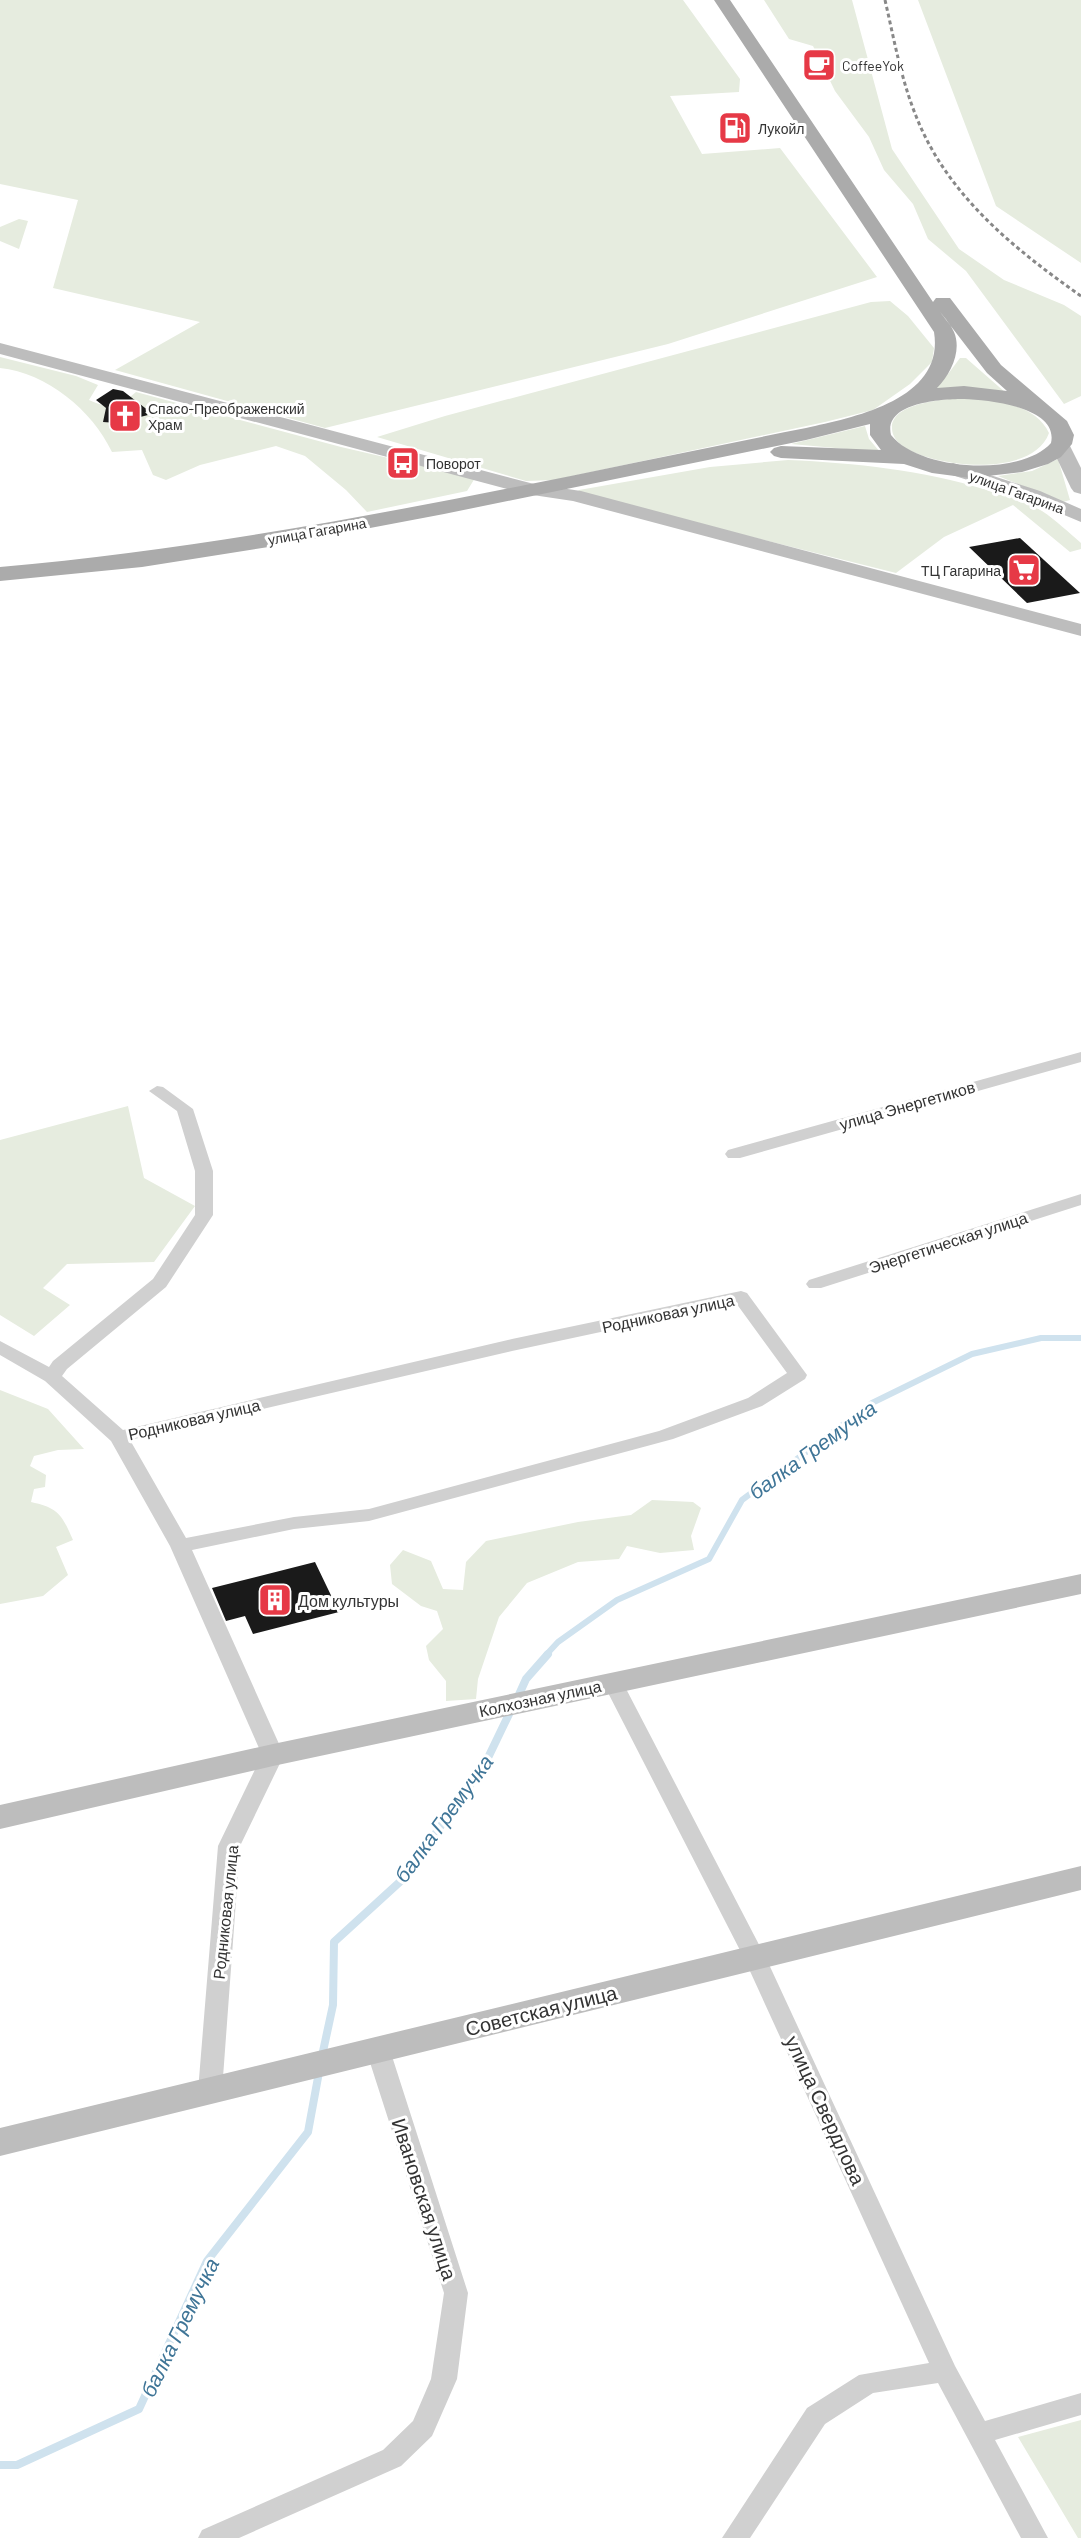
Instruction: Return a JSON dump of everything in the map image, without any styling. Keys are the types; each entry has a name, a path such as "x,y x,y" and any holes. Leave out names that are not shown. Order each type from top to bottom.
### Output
{"main road":[{"path":"722,0 944,332 948,351 941,370 922,392 895,407 881,419 878,429 882,440 892,450 908,459"},
{"path":"632,470 774,452 813,452 908,459 952,470 976,471 1020,467 1038,462 1061,446 1064,437 1059,423 994,369 965,334 733,0"},
{"path":"632,470 809,433 916,399 956,393 1000,396 1037,407"},
{"name":"улица Гагарина","path":"0,574 161,557 346,526 632,470"}],"street":[{"path":"0,348 533,490 574,495 1081,630"},
{"name":"улица Гагарина","path":"1061,446 1081,488"},
{"name":"улица Гагарина","path":"952,470 1033,495 1081,516"},
{"name":"улица Энергетиков","path":"734,1154 1081,1057"},
{"path":"52,1377 60,1365 160,1283 204,1215 204,1171 185,1109 157,1091"},
{"name":"Энергетическая улица","path":"815,1284 1081,1199"},
{"name":"Родниковая улица","path":"119,1437 512,1345 741,1297 798,1375 755,1402 666,1435 369,1515 294,1523 180,1546"},
{"name":"Родниковая улица","path":"0,1347 52,1377 119,1437 180,1546 271,1761 229,1846 210,2091"},
{"name":"Колхозная улица","path":"0,1817 271,1761 495,1708 1081,1584"},
{"name":"улица Свердлова","path":"613,1683 755,1958 945,2371 1035,2538"},
{"name":"Колхозная улица","path":"0,1833 247,1776 271,1761"},
{"name":"Советская улица","path":"0,2142 1081,1878"},
{"name":"Ивановская улица","path":"211,2538 392,2458 423,2428 444,2379 456,2293 378,2050"},
{"path":"735,2538 816,2416 868,2383 945,2371"},
{"path":"978,2434 1081,2404"}],"shaded area":[{"path":"0,0 683,0 740,79 739,92 670,96 702,154 780,148 877,277 668,344 325,428 115,370 200,322 53,288 78,200 0,184"},
{"path":"764,0 852,0 892,149 959,249 1004,280 1064,305 1081,316 1081,396 1064,404 966,271 928,239 913,204 884,170 869,137 835,91 813,46 789,39"},
{"path":"918,0 1081,0 1081,263 996,206"},
{"path":"19,219 28,221 19,249 0,241 0,227"},
{"path":"890,301 908,316 934,348 932,362 910,384 873,410 554,480 526,481 377,437 445,416 871,302"},
{"path":"0,357 76,376 98,385 89,400 104,405 119,404 136,392 341,447 475,478 467,491 367,512 346,490 305,456 276,446 200,465 166,480 153,475 142,450 112,452 93,422 66,396 35,377 0,368"},
{"path":"960,358 966,358 1006,393 932,390"},
{"path":"957,398 1009,404 1022,408 1042,422 1049,433 1039,447 1024,457 1005,463 983,465 938,460 904,447 895,439 892,428 899,413 918,405"},
{"path":"865,426 869,439 880,452 791,444"},
{"path":"1058,459 1070,500 1063,502 998,476 1032,471"},
{"path":"788,460 839,463 913,473 938,477 1001,494 1042,511 1081,543 1081,549 1070,552 1013,505 944,537 896,573 576,493 579,490 710,467"},
{"path":"128,1106 144,1178 195,1206 154,1262 67,1264 43,1288 70,1305 34,1336 0,1315 0,1140"},
{"path":"0,1390 48,1409 84,1449 58,1450 34,1456 30,1466 46,1475 45,1487 34,1489 31,1502 54,1510 66,1524 73,1540 56,1547 68,1575 43,1596 0,1604"},
{"path":"652,1500 693,1502 701,1508 691,1536 694,1550 660,1553 627,1546 619,1559 578,1562 527,1583 499,1617 478,1679 476,1699 446,1701 446,1681 429,1660 426,1646 443,1629 437,1611 421,1606 392,1584 390,1565 403,1550 431,1561 443,1589 463,1590 466,1562 486,1541 578,1522 631,1515"},
{"path":"1081,2420 1081,2538 1078,2538 1018,2437"}],"building":[{"path":"113,389 123,391 149,411 145,412 148,415 117,423 103,422 106,408 96,400"},
{"name":"ТЦ Гагарина","path":"1020,538 1080,593 1027,603 969,547"},
{"name":"Дом культуры","path":"315,1562 339,1612 253,1634 245,1616 226,1621 212,1588"}],"waterway":[{"name":"балка Гремучка","path":"546,1655 558,1642 617,1600 709,1559 742,1500 872,1403 972,1354 1041,1338 1081,1338"},
{"name":"балка Гремучка","path":"517,1699 526,1679 548,1654"},
{"name":"балка Гремучка","path":"322,2056 333,2005 334,1942 403,1879 485,1764 511,1710"},
{"name":"балка Гремучка","path":"0,2465 17,2465 139,2409 207,2261 308,2132 319,2072"}],"railway":[{"path":"885,0 906,88 929,144 945,171 964,195 1007,239 1081,296"}],"place":[{"name":"CoffeeYok","path":"819,65"},
{"name":"Лукойл","path":"735,128"},
{"name":"Спасо-Преображенский Храм","path":"125,416"},
{"name":"Поворот","path":"403,463"},
{"name":"ТЦ Гагарина","path":"1024,570"},
{"name":"Дом культуры","path":"275,1600"}]}
